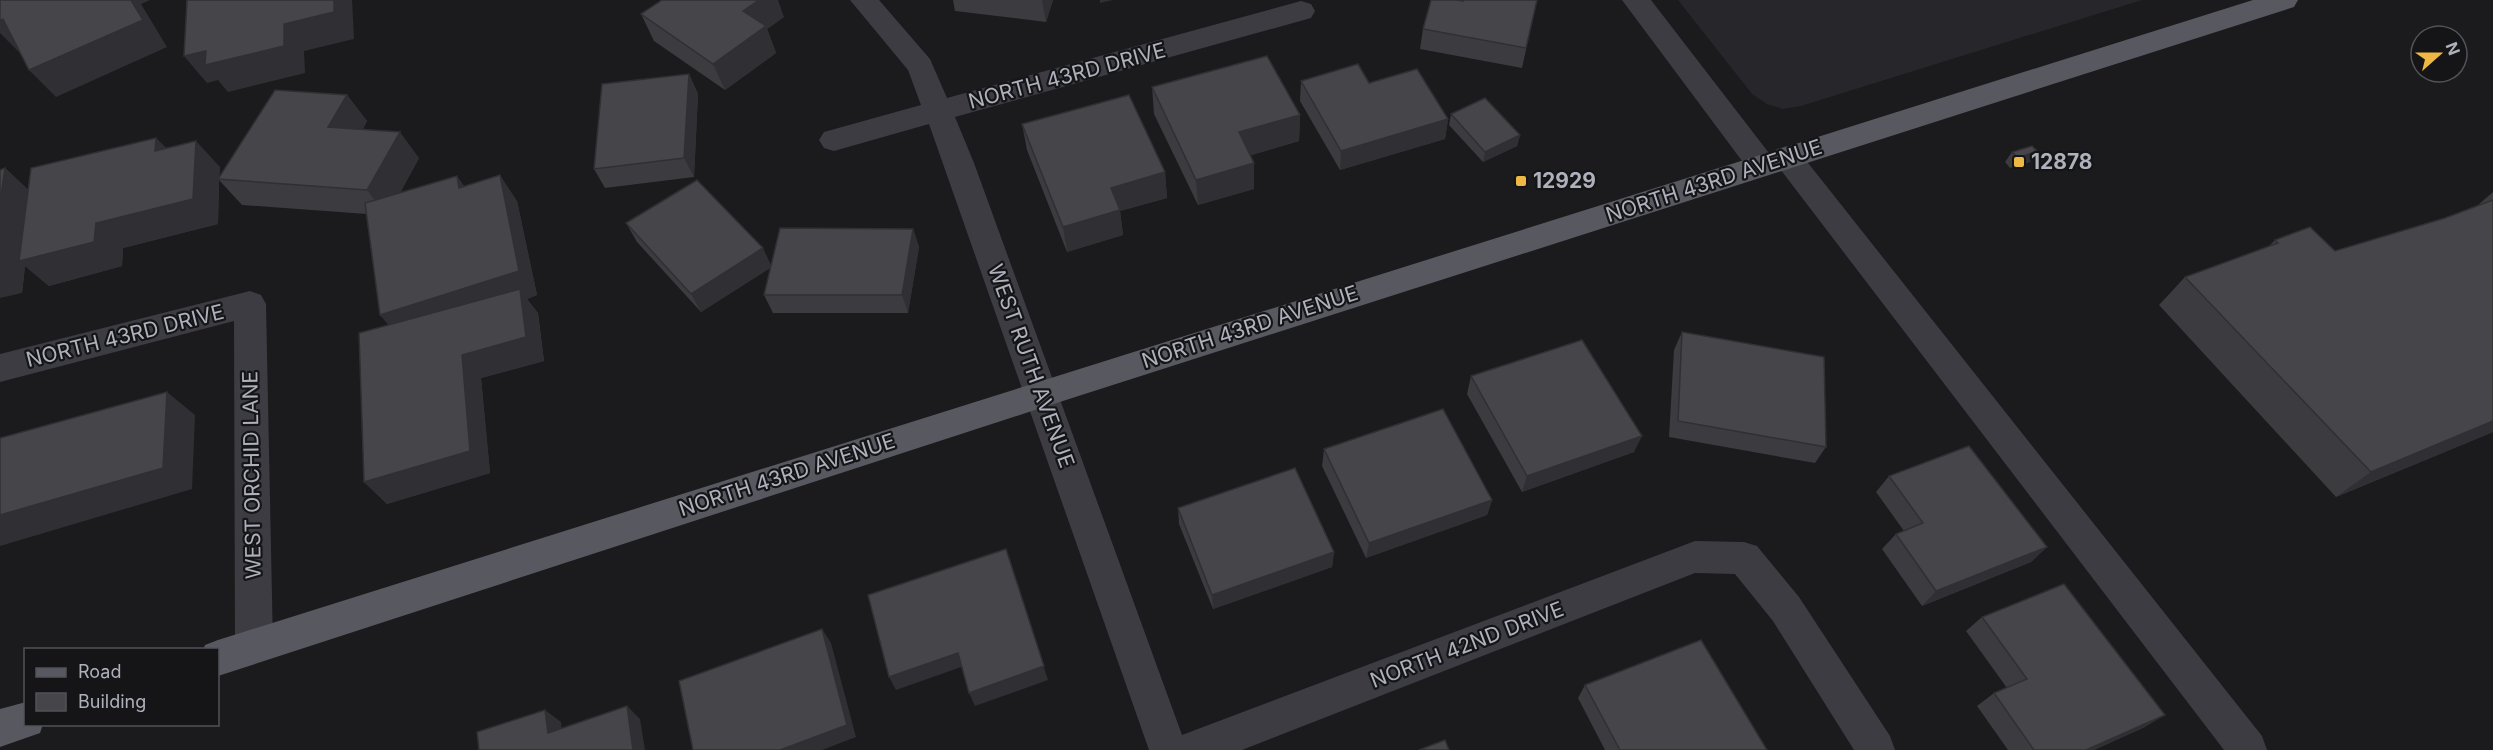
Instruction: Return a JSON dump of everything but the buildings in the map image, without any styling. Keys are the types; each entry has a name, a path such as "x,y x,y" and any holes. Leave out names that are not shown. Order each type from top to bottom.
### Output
{"main road":[{"name":"NORTH 43RD AVENUE","path":"219,658 2284,0"},
{"path":"0,728 24,721"}],"street":[{"name":"WEST RUTH AVENUE","path":"864,0 920,66 963,174 1168,750"},
{"path":"1636,0 1775,161 2248,750"},
{"name":"NORTH 43RD DRIVE","path":"834,140 1301,11"},
{"name":"NORTH 43RD DRIVE","path":"0,368 250,304"},
{"name":"WEST ORCHID LANE","path":"250,304 254,646"},
{"name":"NORTH 42ND DRIVE","path":"1193,750 1695,557 1744,558 1786,609 1876,750"}],"shaded area":[{"path":"1678,0 2142,0 1801,106 1783,109 1767,104 1752,94"}],"place":[{"name":"12878","path":"2019,162"},
{"name":"12929","path":"1521,181"}]}
